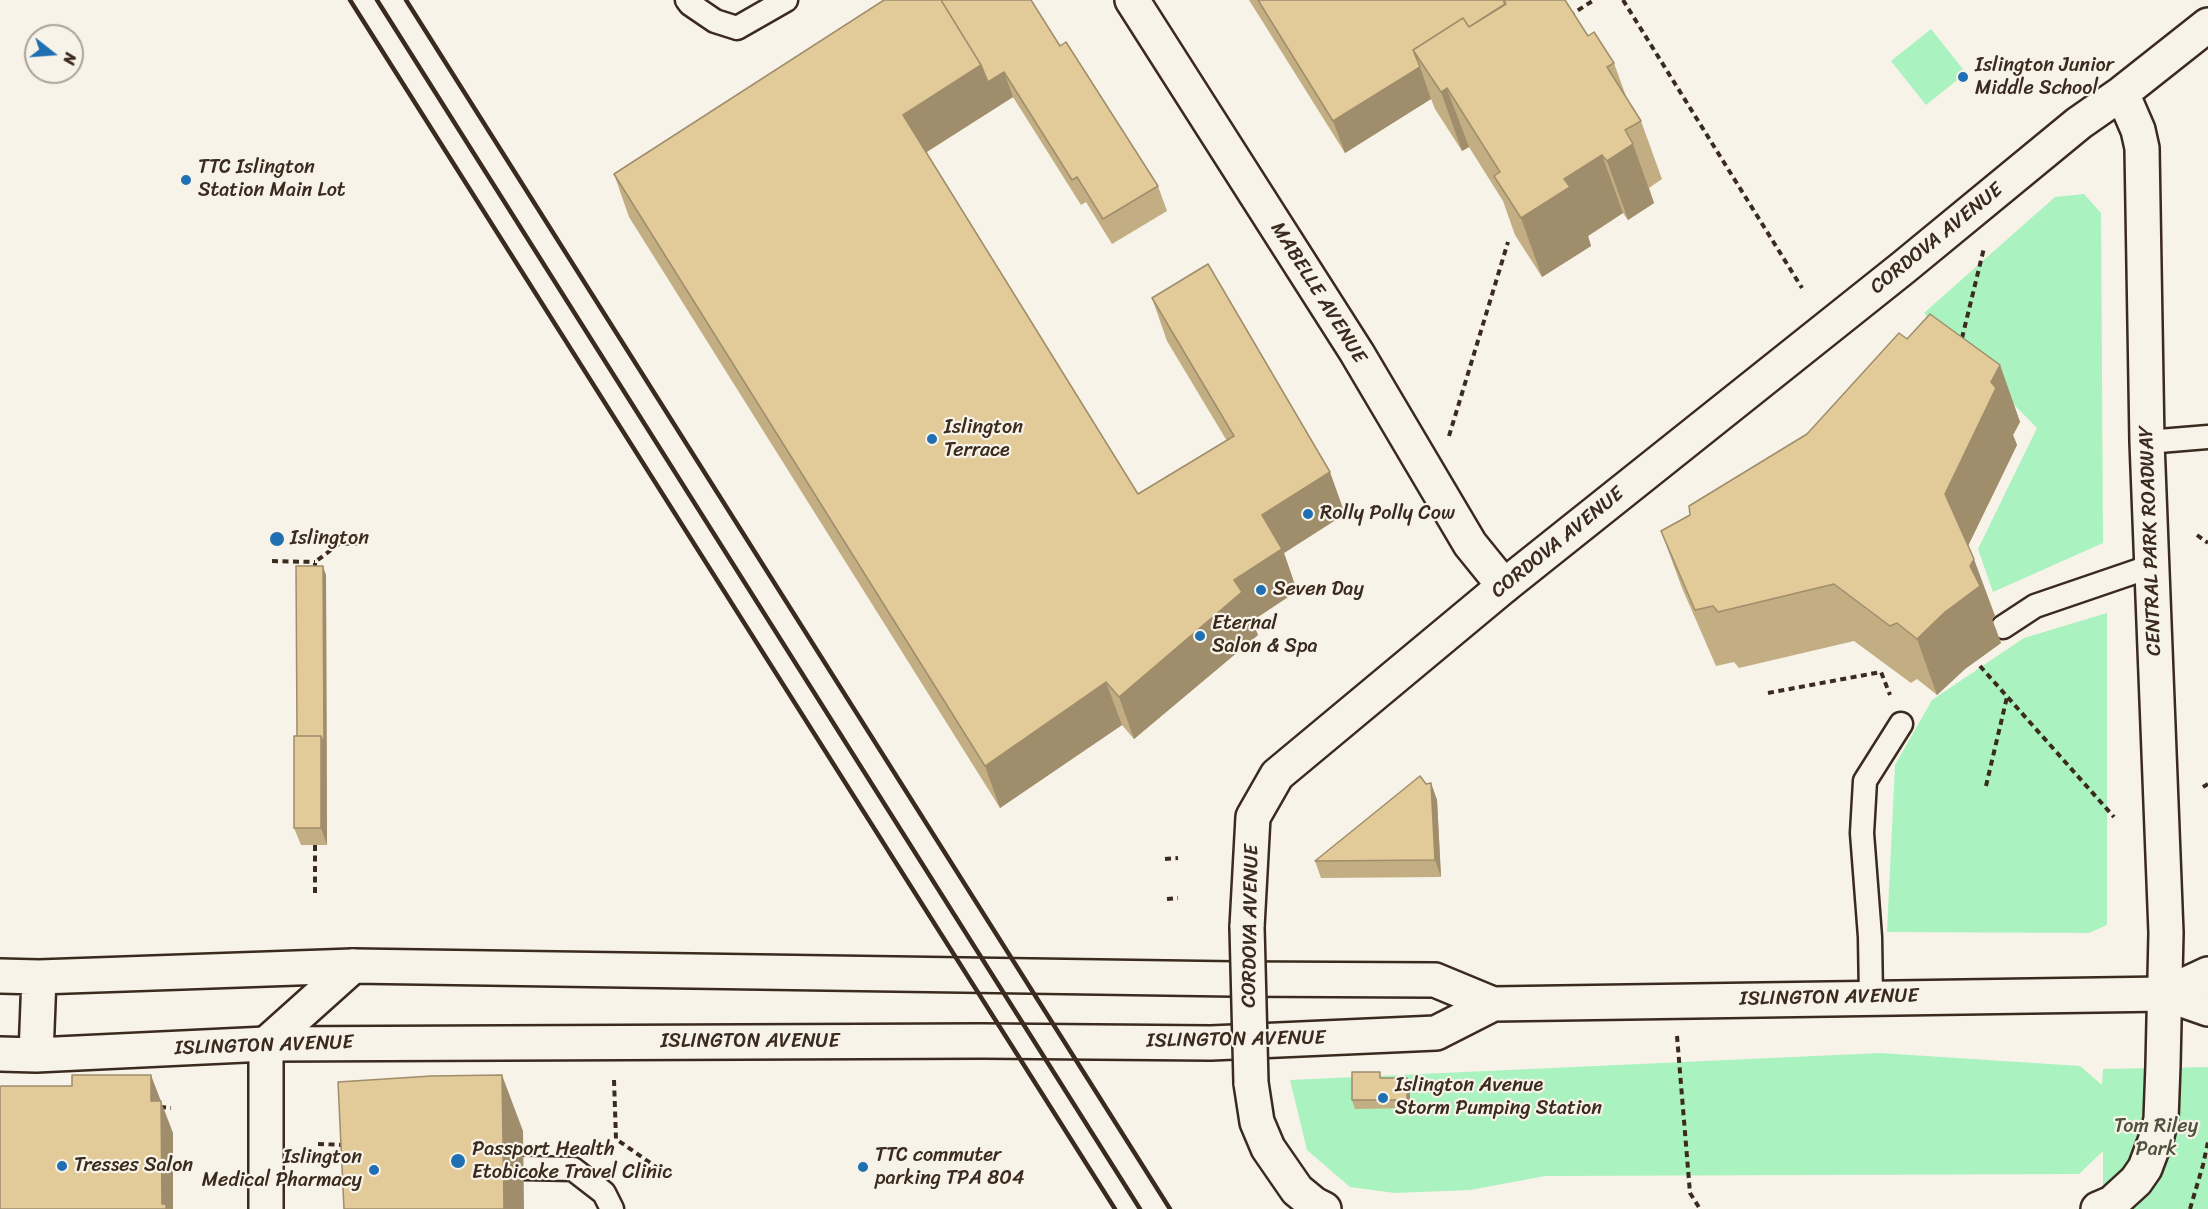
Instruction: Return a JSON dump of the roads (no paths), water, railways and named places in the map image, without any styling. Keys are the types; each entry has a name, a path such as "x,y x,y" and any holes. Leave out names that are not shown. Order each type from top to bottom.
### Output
{"main road":[{"name":"MABELLE AVENUE","path":"1132,0 1357,353 1470,544 1504,586"},
{"name":"CORDOVA AVENUE","path":"1324,1209 1297,1190 1268,1148 1257,1122 1251,1083 1247,927 1253,817 1277,775 1504,586 1904,267 2079,123 2122,93 2208,25"},
{"name":"CENTRAL PARK ROADWAY","path":"2122,93 2138,130 2142,148 2147,442 2166,933 2165,994"},
{"name":"ISLINGTON AVENUE","path":"0,976 353,966 1435,980 1493,1004 2165,994 2208,1009"},
{"path":"266,1209 266,1044 353,966"},
{"name":"ISLINGTON AVENUE","path":"2165,994 2208,974"},
{"path":"36,1055 39,976"},
{"path":"2098,1209 2112,1203 2136,1180 2145,1167 2157,1136 2161,1119 2165,994"},
{"name":"ISLINGTON AVENUE","path":"0,1054 36,1055 266,1044 969,1041 1211,1043 1436,1033 1493,1004"}],"lane":[{"path":"687,0 715,21 737,28 786,0"},
{"path":"2147,442 2208,437"},
{"path":"2003,627 2035,606 2152,566"},
{"path":"1871,998 1870,937 1862,832 1865,781 1901,724"},
{"path":"524,1168 573,1169 604,1193 612,1209"}],"railway":[{"path":"350,0 1115,1209"},
{"path":"377,0 1140,1209"},
{"path":"406,0 1170,1209"}],"place":[{"name":"Islington Junior Middle School","path":"1963,77"},
{"name":"TTC Islington Station Main Lot","path":"186,180"},
{"name":"Islington Terrace","path":"932,439"},
{"name":"Rolly Polly Cow","path":"1308,514"},
{"name":"Islington","path":"277,539"},
{"name":"Seven Day","path":"1261,590"},
{"name":"Eternal Salon & Spa","path":"1200,636"},
{"name":"Islington Avenue Storm Pumping Station","path":"1383,1098"},
{"name":"Passport Health Etobicoke Travel Clinic","path":"458,1161"},
{"name":"Tresses Salon","path":"62,1166"},
{"name":"TTC commuter parking TPA 804","path":"863,1167"},
{"name":"Islington Medical Pharmacy","path":"374,1170"}],"park label":[{"name":"Tom Riley Park","path":"2156,1138"}]}
